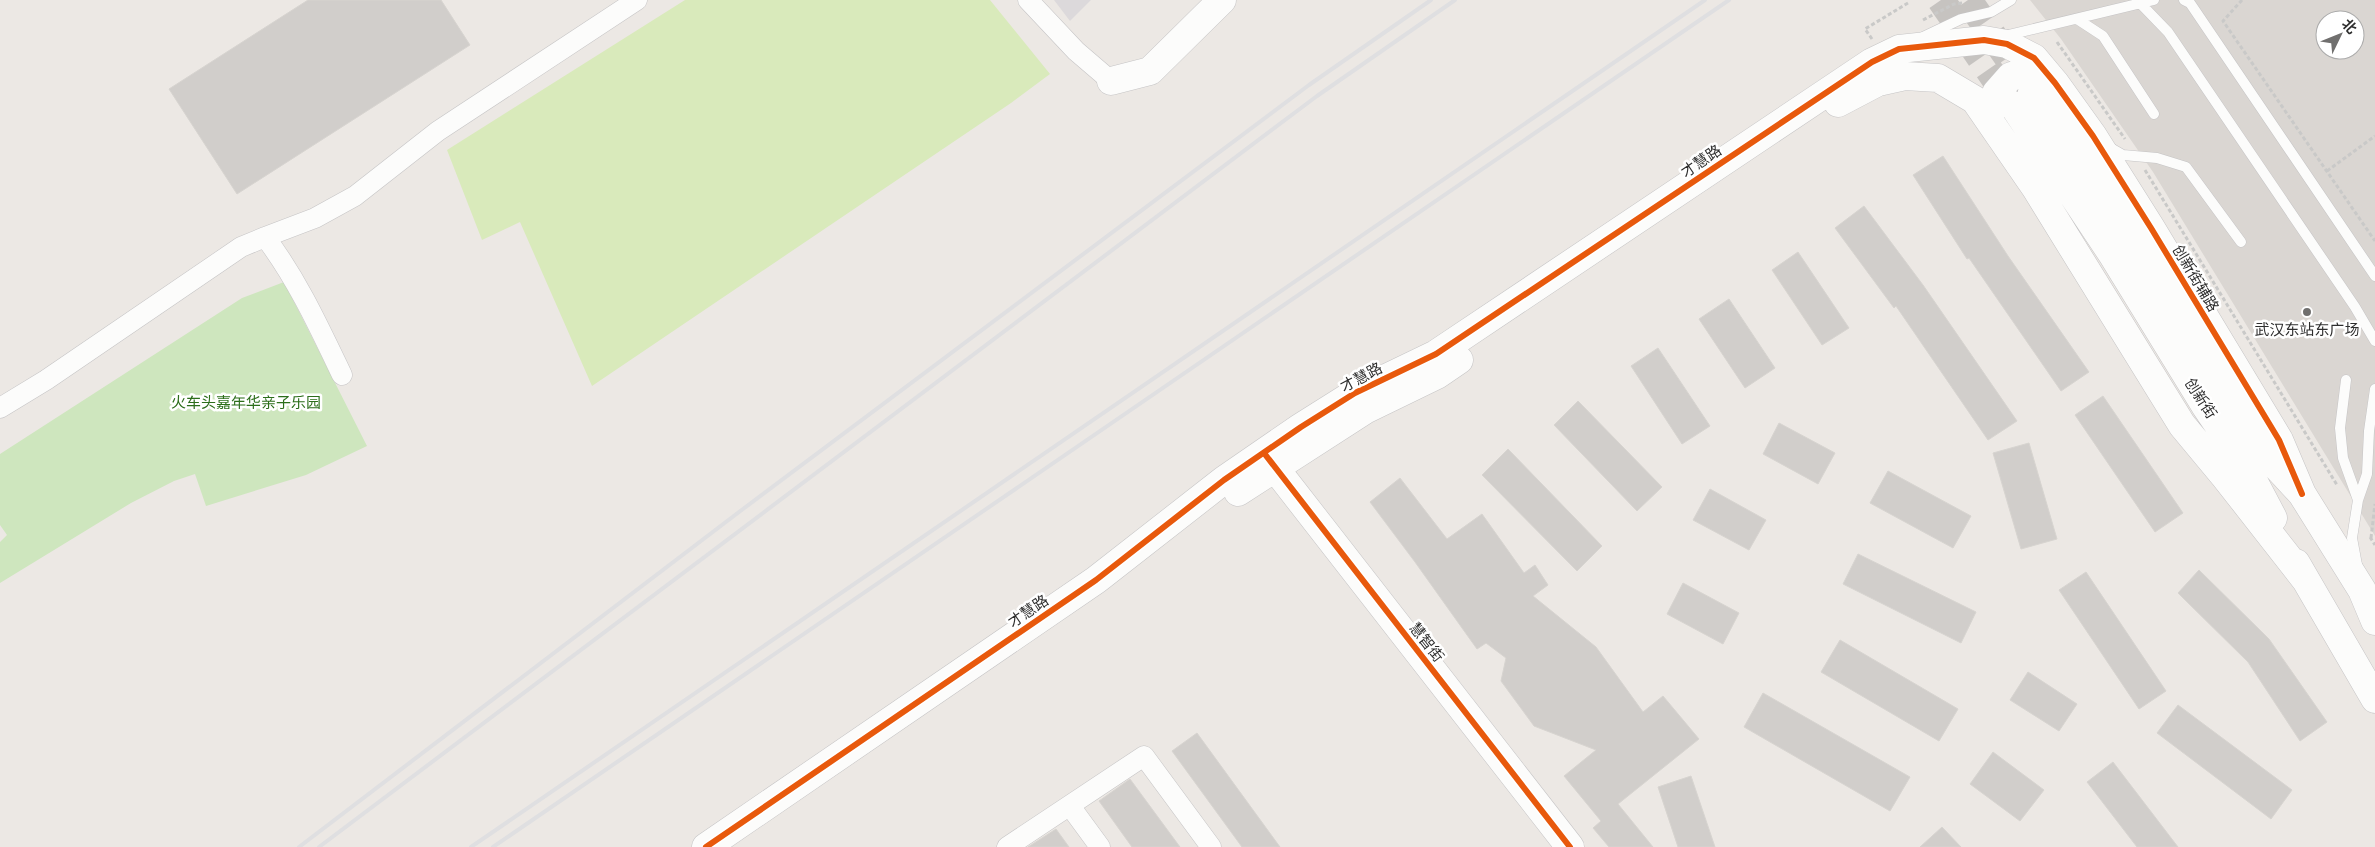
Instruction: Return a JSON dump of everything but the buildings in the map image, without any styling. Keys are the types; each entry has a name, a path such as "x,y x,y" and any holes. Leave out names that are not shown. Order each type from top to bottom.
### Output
{"street":[{"path":"0,408 46,380 241,247 315,218 355,196 438,131 637,0"},
{"path":"1028,0 1076,50 1111,81"},
{"path":"1111,81 1195,0"},
{"path":"1111,81 1150,71 1222,0"},
{"name":"才慧路","path":"706,847 1264,464 1355,393 1436,354 1872,62 1899,49 1984,40 2007,44 2034,58 2033,93"},
{"path":"2033,93 2030,71 2010,76 1996,93 1989,119 2088,270 2182,425 2305,579"},
{"name":"才慧路","path":"738,847 1104,595 1236,493 1264,464 1364,410 1437,375 1843,100 1878,82 1905,76 1938,78 1975,100 1989,119"},
{"name":"创新街辅路","path":"2033,93 2093,136 2279,440 2302,494"},
{"name":"创新街","path":"2033,93 2077,157 2265,454 2302,494 2369,597 2375,621"},
{"name":"创新街","path":"2033,93 2107,246 2206,407 2244,463 2305,579 2375,699"},
{"path":"265,237 281,258 308,304 342,374"},
{"name":"慧智街","path":"1264,464 1556,847"},
{"name":"慧智街","path":"1264,464 1570,847"},
{"path":"1006,847 1144,756 1211,847"},
{"path":"1070,806 1100,847"}],"lane":[{"path":"1899,49 1961,19 1991,12 2011,0"},
{"path":"1984,40 2154,0"},
{"path":"2184,0 2190,3 2375,276"},
{"path":"2140,3 2168,32 2355,307 2375,341"},
{"path":"2076,19 2103,36 2154,114"},
{"path":"2093,136 2123,155 2157,158 2186,167 2241,242"},
{"path":"2346,380 2340,428 2343,458 2358,500"},
{"path":"2369,597 2352,538 2358,500 2367,474 2369,431 2375,389"}],"path":[{"path":"2242,0 2224,21 2375,240"},
{"path":"1865,29 1908,3"},
{"path":"2057,42 2126,140"},
{"path":"2327,170 2375,136"},
{"path":"2144,168 2341,492"},
{"path":"2371,538 2375,504"},
{"path":"2367,533 2375,545"}],"shaded area":[{"path":"1054,0 1091,0 1070,21"},
{"name":"武汉东站东广场","path":"2030,0 2375,0 2375,536 2153,172 2061,39"}],"green space":[{"path":"685,0 990,0 1050,74 1011,103 592,386 520,222 482,240 447,150"},
{"name":"火车头嘉年华亲子乐园","path":"284,282 367,446 306,475 206,506 195,474 174,481 131,503 0,583 0,542 7,535 0,525 0,454 242,298"}],"tunnel":[{"path":"1941,0 2013,105"},
{"path":"1968,0 2032,92"}],"railway":[{"path":"299,847 743,509 1309,85 1431,0"},
{"path":"319,847 1317,96 1455,0"},
{"path":"471,847 1705,0"},
{"path":"493,847 1729,0"}],"cycle path":[{"path":"706,847 1096,580 1224,480 1301,427 1355,393 1436,354 1872,62 1899,49 1984,40 2007,44 2034,58 2055,83 2093,136 2151,228 2279,440 2302,494"},
{"path":"1264,453 1570,847"}],"place":[{"name":"武汉东站东广场","path":"2307,312"}]}
